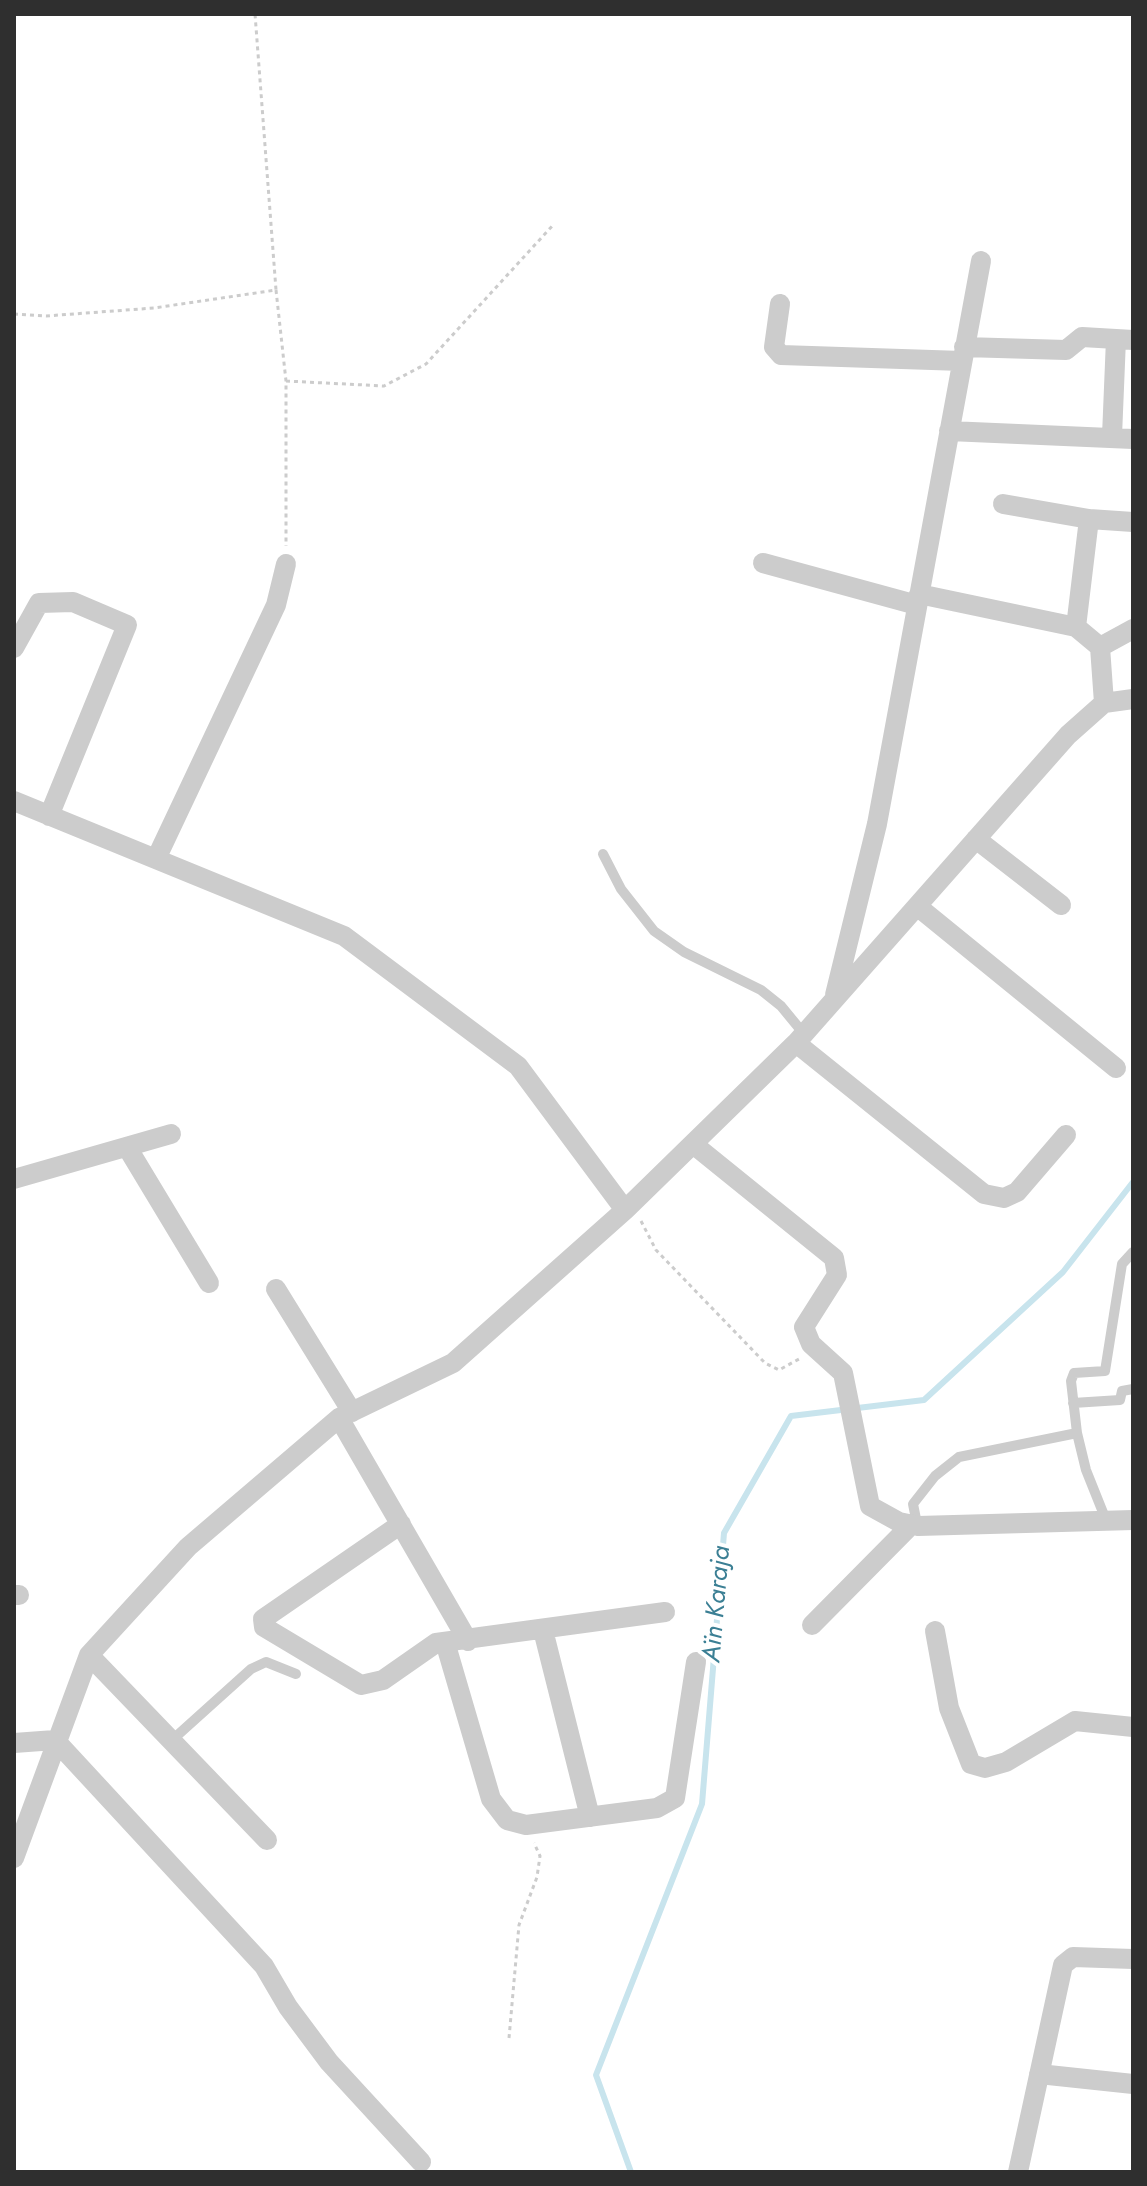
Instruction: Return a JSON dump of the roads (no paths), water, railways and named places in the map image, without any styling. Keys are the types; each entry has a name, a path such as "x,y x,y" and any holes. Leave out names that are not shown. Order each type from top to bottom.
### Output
{"street":[{"path":"834,1000 877,824 981,261"},
{"path":"780,304 774,347 781,355 1066,350 1082,337 1124,339 1123,438 949,431"},
{"path":"1003,504 1089,519 1133,522"},
{"path":"1076,627 1089,519"},
{"path":"763,563 918,600 1076,627 1100,647 1104,703"},
{"path":"156,859 276,605 286,564"},
{"path":"14,648 39,603 73,602 127,625 49,816"},
{"path":"1100,647 1133,629"},
{"path":"14,1858 55,1740 89,1655 188,1547 346,1415 453,1363 628,1207 800,1038 1068,735 1104,703 1133,699"},
{"path":"14,801 344,936 518,1066 628,1207"},
{"path":"976,839 1061,905"},
{"path":"917,906 1116,1068"},
{"path":"800,1038 984,1194 1004,1198 1017,1192 1066,1135"},
{"path":"14,1179 171,1134"},
{"path":"693,1144 834,1258 837,1275 804,1327 817,1350 843,1373 846,1381 870,1506 915,1525 1133,1520"},
{"path":"127,1147 209,1283"},
{"path":"276,1289 346,1415 401,1524 468,1641"},
{"path":"401,1524 263,1619 264,1627 361,1685 383,1680 436,1643 665,1612"},
{"path":"812,1625 915,1525"},
{"path":"543,1630 590,1817"},
{"path":"935,1631 949,1708 971,1764 985,1768 1006,1762 1075,1721 1133,1727"},
{"path":"445,1642 491,1799 507,1820 526,1825 657,1808 675,1798 696,1662"},
{"path":"89,1655 267,1840"},
{"path":"14,1743 55,1740"},
{"path":"55,1740 264,1966 288,2007 329,2062 421,2162"},
{"path":"1018,2172 1063,1965 1073,1957 1133,1959"},
{"path":"1039,2074 1133,2084"}],"lane":[{"path":"603,854 621,889 654,931 684,952 761,990 800,1038"},
{"path":"1106,1520 1077,1433 1073,1403 1074,1373 1105,1371 1122,1264 1133,1252"},
{"path":"1073,1403 1120,1400 1122,1391 1133,1389"},
{"path":"915,1525 913,1504 935,1476 959,1457 1077,1433"},
{"path":"171,1741 251,1669 266,1662 296,1674"}],"waterway":[{"name":"Aïn Karaja","path":"631,2172 596,2075 702,1804 724,1533 791,1416 924,1400 1063,1272 1133,1182"}]}
